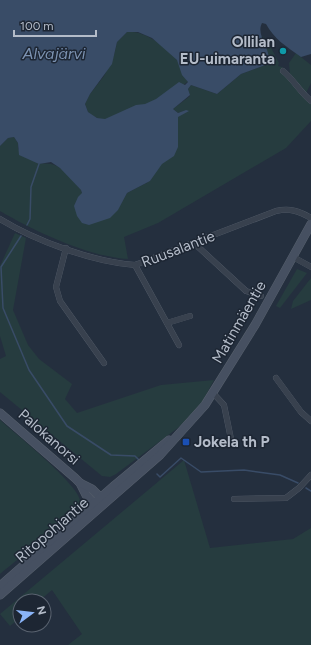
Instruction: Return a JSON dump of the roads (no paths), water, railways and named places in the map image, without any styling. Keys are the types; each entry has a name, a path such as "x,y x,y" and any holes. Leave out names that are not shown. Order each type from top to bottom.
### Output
{"main road":[{"name":"Matinmäentie","path":"103,500 184,429 213,393 255,325 311,224"},
{"name":"Palokanorsi","path":"0,413 80,482 92,489 103,500"},
{"name":"Palokanorsi","path":"80,482 84,492 96,506"},
{"name":"Ritopohjantie","path":"0,586 103,500"},
{"name":"Ritopohjantie","path":"0,595 96,506"}],"street":[{"path":"283,71 292,79 297,88 311,101"},
{"name":"Ruusalantie","path":"0,218 16,229 66,248 113,264 135,265 195,244 276,211 286,209 299,211 311,218"},
{"path":"195,244 246,291 261,296"},
{"path":"66,248 56,287 60,301 104,363"},
{"path":"293,257 311,267"},
{"path":"135,265 179,345"},
{"path":"167,323 190,316"},
{"path":"276,378 301,412 311,421"},
{"path":"213,393 224,405 231,439"},
{"path":"234,499 286,498 299,488 311,475"}],"water":[{"name":"Alvajärvi","path":"0,0 311,0 311,54 301,57 281,42 266,24 262,23 260,28 268,54 268,64 241,74 217,94 191,85 188,89 190,95 173,109 178,113 186,110 189,111 178,117 178,147 174,156 162,164 150,181 127,193 118,210 110,218 89,225 82,223 77,216 74,206 78,197 82,193 81,190 60,168 51,162 39,164 19,155 18,143 14,137 8,138 0,146","holes":["127,32 138,32 152,38 177,60 182,75 188,82 185,85 179,82 156,99 145,104 136,105 105,119 97,118 88,112 85,104 90,94 112,64 117,42"]}],"waterway":[{"path":"27,225 30,219 31,187 39,164"},
{"path":"21,236 1,267 3,308 29,370 67,426 111,455 135,456 139,460"},
{"path":"157,474 160,477 181,458 201,472 244,470 280,475 298,483"},
{"path":"306,488 311,491"}],"place":[{"name":"Ollilan EU-uimaranta","path":"283,51"},
{"name":"Jokela th P","path":"186,442"}]}
